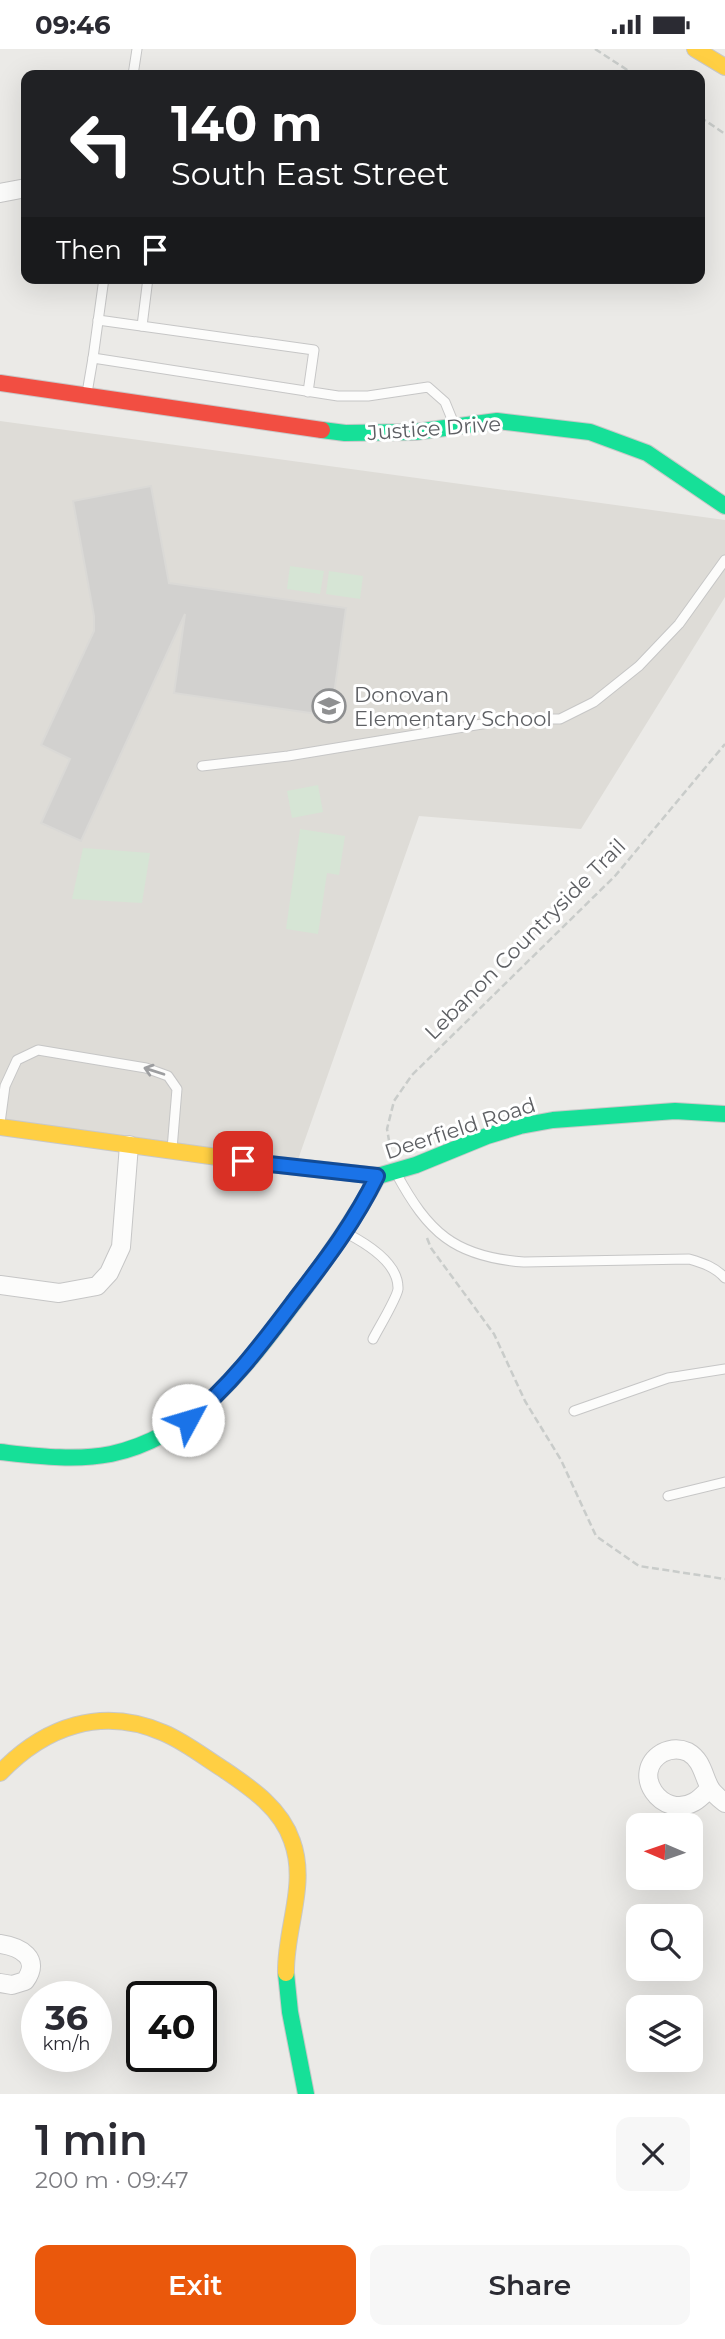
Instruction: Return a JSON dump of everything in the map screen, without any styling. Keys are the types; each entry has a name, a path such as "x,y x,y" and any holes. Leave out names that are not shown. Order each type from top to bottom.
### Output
{"main road":[{"path":"695,49 725,67"},
{"name":"Justice Drive","path":"0,383 345,433 415,432 497,421 590,432 647,453 725,506"},
{"name":"Deerfield Road","path":"0,1452 43,1457 86,1457 139,1444 188,1420 236,1376 346,1233 377,1176 416,1165 487,1136 553,1120 675,1111 725,1114"},
{"path":"0,1125 290,1167 377,1176"},
{"path":"0,1773 21,1751 49,1734 80,1723 113,1720 162,1732 197,1752 264,1798 285,1823 296,1854 297,1886 286,1962 290,2006 306,2094"}],"street":[{"path":"0,193 21,189"},
{"path":"0,1285 59,1293 97,1286 103,1280 121,1248 130,1145"},
{"path":"710,1788 725,1803"},
{"path":"0,1944 24,1952 32,1966 25,1981 12,1985 0,1983"}],"lane":[{"path":"134,70 137,49"},
{"path":"86,396 103,284"},
{"path":"142,326 147,284"},
{"path":"98,320 314,350 308,392"},
{"path":"93,358 338,396 368,396 428,387 445,402 455,425"},
{"path":"202,766 288,756 512,719 560,719 594,702 639,666 679,624 725,560"},
{"path":"0,1125 5,1086 17,1060 38,1050 146,1068 167,1076 177,1089 172,1151"},
{"path":"395,1171 413,1205 437,1233 455,1244 481,1254 524,1262 689,1259 704,1263 719,1271 725,1278"},
{"path":"346,1233 370,1246 394,1271 398,1290 373,1339"},
{"path":"574,1411 668,1378 725,1369"},
{"path":"668,1496 725,1482"}],"path":[{"path":"594,49 627,70"},
{"path":"705,120 725,134"},
{"name":"Lebanon Countryside Trail","path":"395,1171 387,1129 394,1101 412,1075 615,876 725,744"},
{"path":"426,1237 431,1248 494,1334 525,1401 561,1460 596,1536 639,1566 725,1579"}],"shaded area":[{"name":"Donovan Elementary School","path":"0,421 725,520 725,597 581,829 419,816 295,1168 0,1127"}],"green space":[{"path":"290,566 324,571 320,594 287,589"},
{"path":"329,571 363,576 360,599 326,594"},
{"path":"318,785 323,812 292,818 287,791"},
{"path":"300,829 345,836 339,875 327,873 318,934 286,929"},
{"path":"83,848 150,853 142,903 72,899"}],"building":[{"path":"151,486 169,583 346,608 331,716 174,693 185,614 81,841 41,823 70,759 41,745 94,631 94,616 73,501"}],"traffic: fast":[{"path":"322,430 345,433 415,432 497,421 590,432 647,453 725,506"},
{"path":"261,1163 378,1176 416,1165 487,1136 553,1120 675,1111 725,1114"},
{"path":"0,1452 70,1457 111,1454 142,1445 170,1431 195,1413 219,1393 261,1346 341,1237 378,1176"},
{"path":"286,1973 290,2012 306,2094"}],"traffic: slow":[{"path":"695,49 725,67"},
{"path":"0,1127 261,1163"},
{"path":"0,1773 36,1743 55,1733 97,1721 119,1721 164,1733 234,1776 273,1809 292,1841 298,1874 286,1973"}],"traffic: jam":[{"path":"0,383 322,430"}],"place":[{"name":"Donovan Elementary School","path":"329,706"}],"route":[{"path":"188,1420 214,1399 258,1350 349,1229 377,1176 243,1161"}]}
